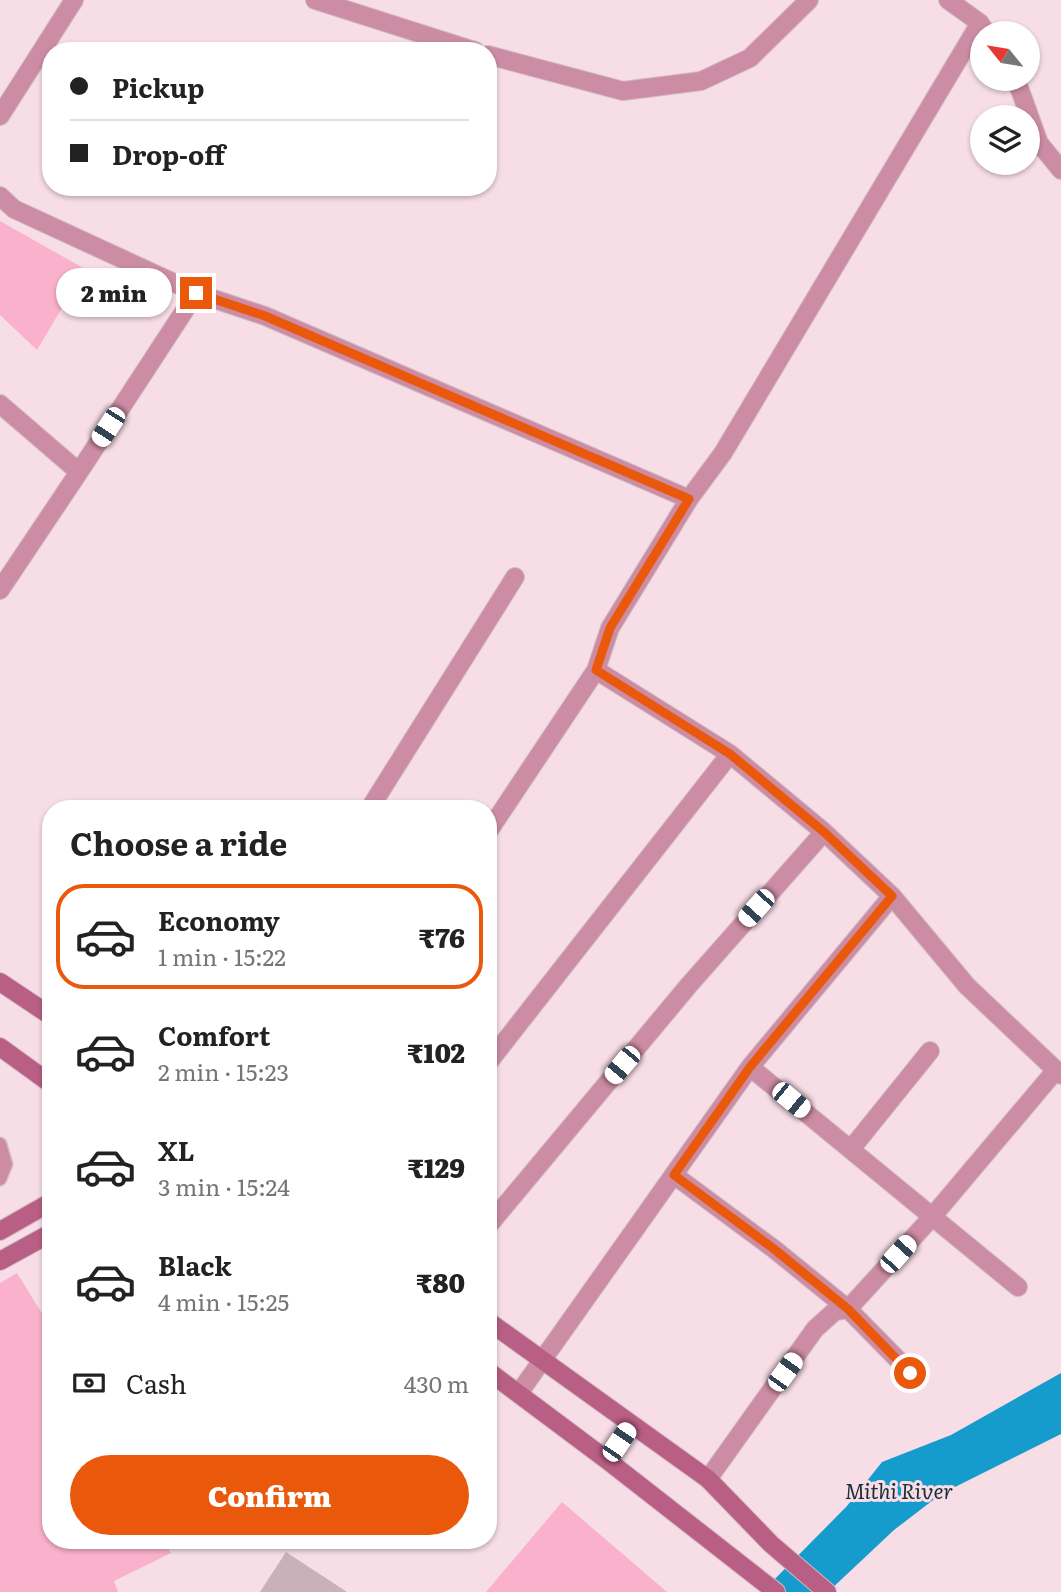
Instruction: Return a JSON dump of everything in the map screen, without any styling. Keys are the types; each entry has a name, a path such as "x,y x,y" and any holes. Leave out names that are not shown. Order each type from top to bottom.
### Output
{"main road":[{"path":"0,982 42,1010"},
{"path":"0,1047 42,1077"},
{"path":"0,1231 42,1207"},
{"path":"18,1221 30,1244"},
{"path":"0,1261 42,1238"},
{"path":"497,1328 708,1479 771,1544 827,1592"},
{"path":"497,1377 776,1592"},
{"path":"607,1460 631,1424"}],"street":[{"path":"47,42 74,0"},
{"path":"315,0 447,42"},
{"path":"497,57 623,91 701,81 750,58 809,0"},
{"path":"948,0 974,21"},
{"path":"497,818 596,670 610,628 689,499 723,453 970,49"},
{"path":"0,116 42,50"},
{"path":"1020,91 1039,143 1061,170"},
{"path":"0,196 14,209 196,293 265,316 689,499"},
{"path":"0,590 196,293"},
{"path":"0,404 79,472"},
{"path":"375,800 515,577"},
{"path":"596,670 730,754 824,832 892,896 967,986 1059,1073 848,1309 835,1311 816,1329 708,1479"},
{"path":"497,1052 730,754"},
{"path":"497,1215 689,985 824,832"},
{"path":"519,1393 750,1067 892,896"},
{"path":"851,1149 930,1051"},
{"path":"750,1067 1018,1287"},
{"path":"674,1175 774,1249 848,1309 910,1373"}],"lane":[{"path":"0,1144 6,1164 0,1180"}],"shaded area":[{"path":"0,221 85,269 37,350 0,315"},
{"path":"17,1273 42,1313 42,1549 169,1549 171,1553 114,1581 118,1592 0,1592 0,1283"},
{"path":"562,1502 667,1592 486,1592"}],"water":[{"name":"Mithi River","path":"1061,1373 1061,1434 941,1494 894,1530 828,1592 762,1592 847,1506 882,1462 951,1435"}],"building":[{"path":"286,1552 347,1592 260,1592"}],"route":[{"path":"196,293 265,316 689,499 610,628 596,670 730,754 824,832 892,896 750,1067 674,1175 774,1249 848,1309 910,1373"}]}
